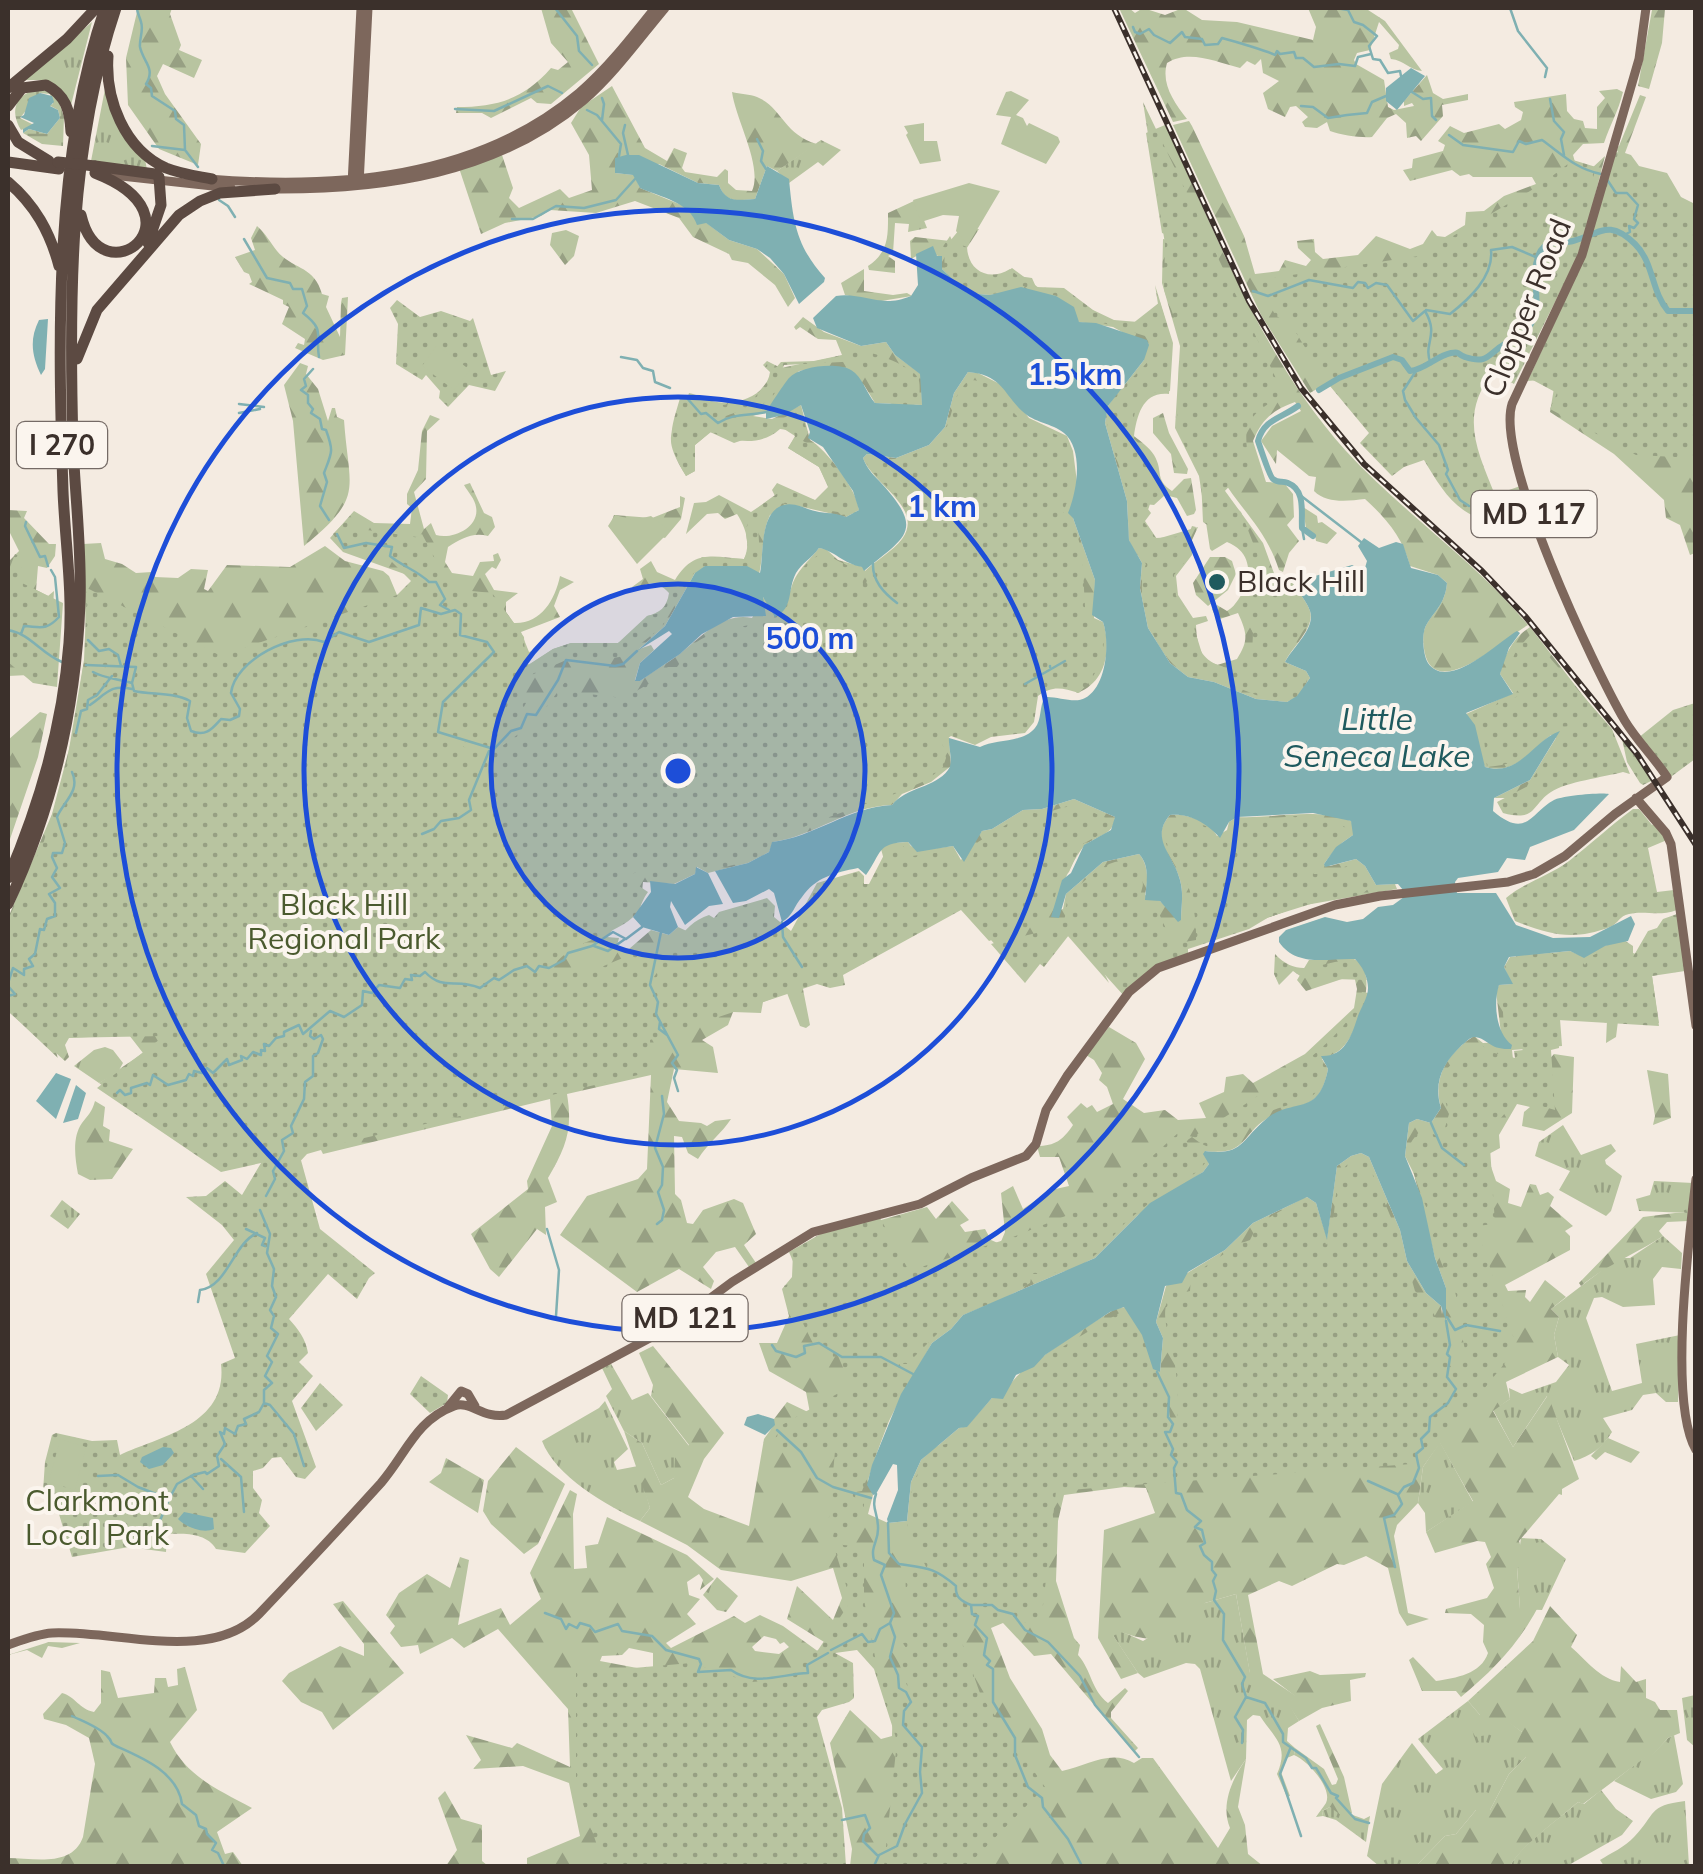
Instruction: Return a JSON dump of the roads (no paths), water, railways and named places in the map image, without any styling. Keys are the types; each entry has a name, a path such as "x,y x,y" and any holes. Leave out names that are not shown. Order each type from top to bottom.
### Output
{"highway":[{"path":"9,87 84,23 96,8"},
{"name":"I 270","path":"8,878 31,820 52,748 69,642 62,418 63,268 72,154 85,84 106,8"},
{"path":"117,8 108,66 114,108 125,130 138,148 161,166 212,179"},
{"name":"I 270","path":"8,904 49,798 73,684 80,601 73,290 80,178 87,120 117,8"},
{"path":"8,106 16,92 27,86 42,84 57,90 70,114 72,154"},
{"path":"8,125 18,142 55,164"},
{"path":"8,154 158,177 161,205 156,226 144,251 91,320 79,350 73,384"},
{"path":"8,162 55,164"},
{"path":"80,178 82,218 89,238 106,251 119,253 131,248 145,234 143,208 131,191 95,170"},
{"path":"8,182 24,197 48,233 59,266 63,321"},
{"path":"126,276 184,210 237,186 275,189"}],"main road":[{"path":"353,186 361,8"},
{"path":"353,186 368,8"},
{"path":"258,187 353,186 474,154 538,124 589,85 655,8"},
{"path":"275,189 353,186 440,172 524,141 586,98 665,8"},
{"name":"Clopper Road","path":"1646,8 1639,59 1576,272 1512,404 1508,424 1520,477 1582,637 1627,724 1667,777 1647,790"},
{"path":"158,177 212,179 237,186"},
{"path":"158,177 237,186"},
{"path":"1645,808 1647,790"},
{"name":"MD 117","path":"1636,798 1647,790"},
{"path":"1636,798 1671,844 1696,1026"},
{"name":"MD 121","path":"8,1642 44,1634 210,1640 248,1624 378,1484 420,1427 442,1412 462,1402 492,1416 506,1416 674,1325 746,1273 813,1232 920,1204 1022,1158 1034,1148 1046,1110 1067,1076 1129,992 1153,970 1335,904 1508,882 1544,869 1636,798"},
{"path":"1691,1448 1685,1426 1683,1377 1686,1268 1696,1178"}],"water":[{"path":"1411,68 1425,76 1397,110 1386,101 1386,88"},
{"path":"40,93 52,96 54,102 50,106 58,110 60,118 47,134 29,129 23,133 34,123 20,117 29,98"},
{"path":"639,155 698,183 719,185 733,199 755,199 767,166 789,179 798,232 824,282 799,304 784,274 770,258 757,249 729,240 706,223 697,225 681,206 640,188 633,175 615,173 615,158"},
{"name":"Little Seneca Lake","path":"933,246 937,256 942,256 942,269 967,293 990,295 1021,287 1056,296 1074,307 1079,322 1096,323 1147,340 1144,360 1108,406 1105,423 1127,501 1129,540 1142,563 1140,588 1148,628 1170,663 1188,677 1214,682 1256,699 1287,702 1297,696 1310,678 1306,671 1285,662 1307,631 1311,617 1295,582 1352,565 1364,571 1367,561 1358,546 1364,538 1379,548 1396,542 1403,544 1411,568 1438,575 1447,583 1443,599 1423,635 1428,663 1437,670 1460,669 1517,631 1520,633 1509,648 1500,674 1513,694 1466,713 1475,725 1485,767 1497,769 1517,763 1560,731 1530,780 1494,798 1493,811 1504,819 1521,823 1558,799 1609,794 1574,830 1530,847 1525,860 1507,858 1498,872 1458,878 1457,893 1496,893 1516,925 1553,938 1590,937 1631,916 1635,924 1628,941 1605,946 1584,958 1570,951 1509,957 1504,967 1513,984 1499,985 1496,1009 1499,1026 1511,1049 1472,1037 1455,1052 1441,1074 1441,1108 1431,1123 1417,1119 1409,1123 1405,1156 1422,1198 1446,1288 1446,1321 1441,1306 1426,1293 1407,1261 1400,1230 1369,1157 1361,1153 1351,1156 1337,1166 1327,1240 1316,1203 1307,1197 1253,1223 1225,1250 1188,1272 1182,1283 1165,1286 1156,1322 1163,1338 1160,1372 1153,1369 1142,1335 1124,1307 1110,1312 1045,1355 1034,1367 1016,1375 1003,1399 992,1398 967,1427 959,1428 921,1460 911,1482 907,1521 888,1523 898,1490 897,1465 893,1464 876,1494 867,1485 901,1394 932,1343 963,1315 1095,1258 1150,1203 1203,1172 1209,1164 1205,1151 1234,1149 1275,1113 1318,1095 1328,1069 1321,1056 1335,1053 1349,1039 1367,996 1367,980 1355,959 1304,959 1286,950 1279,937 1286,930 1325,917 1347,922 1363,919 1378,907 1393,905 1404,897 1398,884 1376,885 1356,859 1325,867 1336,847 1353,835 1351,821 1313,813 1237,817 1229,822 1220,838 1198,820 1170,815 1162,840 1180,880 1181,920 1178,922 1160,901 1145,900 1146,870 1139,854 1103,862 1066,894 1059,918 1051,917 1062,880 1071,873 1084,845 1111,830 1115,817 1074,799 1042,809 1023,810 982,831 964,862 953,846 917,852 908,842 890,844 866,875 858,868 833,874 813,885 782,922 774,893 769,889 733,903 715,871 748,863 769,852 772,842 861,811 892,805 948,770 949,738 980,747 1024,736 1037,725 1045,697 1085,698 1102,674 1106,641 1103,622 1092,615 1095,580 1068,513 1077,473 1075,450 1064,433 1027,415 995,381 968,372 954,393 945,427 929,445 896,458 867,454 863,458 903,513 904,533 890,550 864,571 819,548 796,573 788,604 781,613 775,617 763,597 766,616 733,617 635,681 640,663 672,634 669,631 637,651 665,626 695,573 705,566 747,566 760,573 766,524 776,509 792,504 846,517 859,510 853,491 823,447 808,438 810,432 801,405 766,419 766,412 794,374 828,366 855,373 875,403 922,405 920,374 895,355 886,342 861,346 817,328 813,318 836,296 890,301 911,296 918,285 916,254"},
{"path":"48,319 45,369 41,375 33,341 39,320"},
{"path":"696,867 708,873 723,904 709,906 685,925 671,901 678,927 669,935 642,927 633,917 651,892 650,881 675,884 695,874"},
{"path":"56,1073 71,1079 56,1119 36,1101"},
{"path":"76,1085 86,1093 78,1119 63,1123"},
{"path":"758,1414 774,1419 775,1425 765,1435 744,1425 747,1417"},
{"path":"163,1447 174,1453 163,1465 149,1469 140,1462 142,1457"},
{"path":"184,1512 213,1518 214,1529 185,1525 178,1519"}],"waterway":[{"path":"137,8 142,25 140,47 149,69 146,84 152,96 175,111 176,119 184,125 185,150 198,167"},
{"path":"555,8 577,36 579,51 592,65"},
{"path":"1336,8 1348,10 1354,22 1377,36 1369,46 1373,59 1380,60 1388,73 1400,71 1401,76"},
{"path":"1510,8 1518,31 1547,68 1545,77"},
{"path":"1133,27 1140,34 1149,29 1170,43 1182,32 1185,37 1202,39 1205,45 1218,44 1222,38 1275,55 1277,51 1294,52 1296,58 1303,58 1314,67 1355,66 1358,57 1371,54"},
{"path":"455,109 494,111 548,86 562,93"},
{"path":"1412,92 1423,99 1431,98 1432,116 1436,120"},
{"path":"1301,106 1313,107 1328,118 1367,113 1372,102 1386,96"},
{"path":"602,98 602,120"},
{"path":"1550,99 1554,121 1564,132 1564,155"},
{"path":"587,110 597,115 621,144 619,156"},
{"path":"625,125 628,155"},
{"path":"1449,135 1463,145 1513,152 1519,141 1526,144 1542,140 1577,165 1601,174"},
{"path":"757,139 766,169"},
{"path":"152,146 185,150"},
{"path":"1606,178 1616,193 1627,193 1638,205 1634,219 1638,223 1634,228 1629,226 1630,232 1624,235"},
{"path":"512,219 533,219 556,206 584,208 616,200 635,179"},
{"path":"219,200 235,217"},
{"path":"1319,390 1393,357 1402,360 1410,371 1451,353 1479,360 1488,357 1529,327 1536,307 1536,266 1542,249 1604,230 1618,232 1635,244 1668,311 1696,311"},
{"path":"244,239 267,278 302,289 307,306 303,313 317,329 319,357"},
{"path":"1426,310 1450,314 1464,302 1484,278 1491,250 1512,247 1538,258"},
{"path":"1253,291 1268,296 1309,280 1353,288 1358,282 1368,288 1376,283 1387,285 1413,321 1425,311 1431,327 1431,364"},
{"path":"621,357 637,360 643,368 653,371 655,382 670,388"},
{"path":"313,369 301,390 308,395 311,413 320,419 330,443 324,473 327,482 320,506 329,520"},
{"path":"1416,371 1403,391 1405,400 1439,445 1446,474 1460,500 1469,506"},
{"path":"686,397 701,414 706,413 718,423 735,416 766,412"},
{"path":"239,404 264,407"},
{"path":"1298,406 1269,423 1258,441 1273,479 1298,491 1302,528 1313,536"},
{"path":"239,413 260,409"},
{"path":"1300,495 1361,542"},
{"path":"26,522 40,557 45,556 48,566"},
{"path":"1302,528 1304,539"},
{"path":"337,534 344,548 366,543 392,547 390,556 429,582 436,582 445,599 440,605 449,610"},
{"path":"873,563 880,586 897,603"},
{"path":"21,634 24,626 47,626 59,617 51,570"},
{"path":"86,665 136,667 134,691 190,701 187,718 191,731 205,732 221,719 239,716 240,709 231,693 235,681 243,669 267,651 297,640 324,642 339,632 369,642 419,625 421,608 441,614 455,610 461,614 460,635 487,642 494,652 443,702 438,732 494,749 511,731 521,728 527,714 536,715 566,660 615,666 637,651"},
{"path":"8,630 23,635 62,662"},
{"path":"88,640 99,651 109,649 118,655 121,666"},
{"path":"1025,684 1065,661"},
{"path":"93,672 132,683"},
{"path":"76,733 81,711 87,709 88,700 112,676"},
{"path":"90,705 114,689 132,689"},
{"path":"422,834 441,821 459,818 471,810 469,800 489,751"},
{"path":"8,983 13,968 24,975 24,969 33,966 29,959 35,954 40,929 44,930 47,919 55,916 55,903 49,894 60,888 52,877 57,868 52,857 53,853 62,853 65,843 57,817 73,791 72,772"},
{"path":"782,922 783,937 802,967"},
{"path":"117,1093 120,1090 125,1095 131,1093 131,1088 150,1085 153,1075 168,1085 186,1080 194,1071 202,1073 207,1068 213,1073 227,1059 229,1065 242,1060 241,1056 247,1059 253,1052 261,1055 264,1044 269,1046 299,1025 303,1034 330,1011 344,1017 362,1005 363,991 372,993 379,985 400,988 405,979 412,980 411,975 425,972 444,983 480,988 494,978 499,980 527,966 535,972 539,966 549,968 564,960 568,953 592,946 613,932 626,939 642,927"},
{"path":"661,932 650,985 658,1002 656,1014 678,1055 672,1063 677,1070 674,1078 678,1091"},
{"path":"594,946 608,951 625,939"},
{"path":"8,986 15,994 8,996"},
{"path":"660,1022 659,1029 667,1035"},
{"path":"266,1196 284,1151 282,1140 293,1133 291,1126 304,1099 305,1082 313,1076 313,1056 323,1039 321,1035 314,1039 311,1031"},
{"path":"657,1224 664,1210 658,1192 663,1167 655,1148 664,1114 662,1096"},
{"path":"1431,1123 1442,1148 1464,1165"},
{"path":"260,1210 270,1234 267,1253 274,1269 272,1286 276,1297 270,1310 274,1316 271,1328 278,1334 267,1356 272,1362 265,1376 272,1383 264,1390 264,1403 294,1434 304,1466"},
{"path":"246,1229 265,1238 265,1246"},
{"path":"547,1229 559,1270 556,1316"},
{"path":"198,1302 200,1290 217,1281 242,1246 257,1233"},
{"path":"1447,1317 1455,1330 1466,1325 1500,1331"},
{"path":"1395,1567 1384,1518 1394,1515 1402,1504 1398,1495 1413,1483 1419,1468 1416,1454 1423,1448 1421,1439 1429,1431 1430,1417 1448,1403 1456,1389 1447,1377 1450,1345 1446,1321"},
{"path":"772,1345 776,1351 796,1357 805,1353 804,1346 819,1343 842,1357 881,1357 913,1374"},
{"path":"1157,1372 1169,1397 1168,1417 1173,1424 1170,1432 1165,1432 1177,1462 1176,1493 1181,1494 1187,1510 1201,1521 1195,1527 1202,1530 1205,1543 1200,1546 1216,1575 1214,1600 1224,1614 1223,1640 1245,1677 1242,1684 1246,1697 1265,1703 1283,1734 1283,1742 1316,1768 1331,1793 1338,1796 1355,1819 1369,1823"},
{"path":"98,1476 118,1475 169,1499 177,1484 219,1466 217,1456 225,1444 220,1432 224,1434 225,1428 235,1434 238,1426 246,1424 244,1419 259,1412 264,1403"},
{"path":"777,1430 801,1452 817,1478 871,1498"},
{"path":"221,1459 241,1477 244,1512"},
{"path":"191,1476 203,1489"},
{"path":"1368,1481 1397,1494"},
{"path":"874,1866 879,1855 897,1846 922,1793 922,1747 903,1725 904,1711 911,1702 899,1688 890,1657 895,1637 890,1623 894,1613 881,1575 885,1565 874,1560 873,1555 878,1532 876,1494"},
{"path":"152,1506 159,1495"},
{"path":"139,1540 159,1523 169,1499"},
{"path":"888,1523 889,1553 899,1564 942,1575 956,1586 959,1598 971,1605 972,1614 978,1616 975,1625 987,1638 984,1655 993,1669 993,1702 1015,1738 1015,1755 1028,1787 1042,1798 1043,1807 1068,1839 1082,1866"},
{"path":"972,1605 992,1605 1013,1614 1025,1630 1048,1642 1080,1676 1095,1705 1139,1757"},
{"path":"545,1613 561,1619 566,1629 569,1624 577,1628 580,1623 595,1632 618,1624 622,1631 652,1636 666,1650 699,1659 698,1672 731,1670 759,1679 808,1673 807,1665 828,1653"},
{"path":"831,1650 862,1634 868,1642 875,1641 880,1629 890,1623"},
{"path":"1242,1743 1243,1730 1235,1717 1246,1697"},
{"path":"72,1716 167,1775 182,1804 196,1815 199,1826 216,1843 212,1850 224,1866"},
{"path":"1290,1749 1280,1774 1301,1836"},
{"path":"842,1820 865,1815 870,1828 863,1841 877,1855"}],"railway":[{"path":"1114,8 1249,301 1301,388 1364,464 1482,571 1525,616 1637,754 1696,845"}],"place":[{"name":"Black Hill","path":"1217,582"}],"park label":[{"name":"Black Hill Regional Park","path":"344,922"},
{"name":"Clarkmont Local Park","path":"97,1518"}]}
